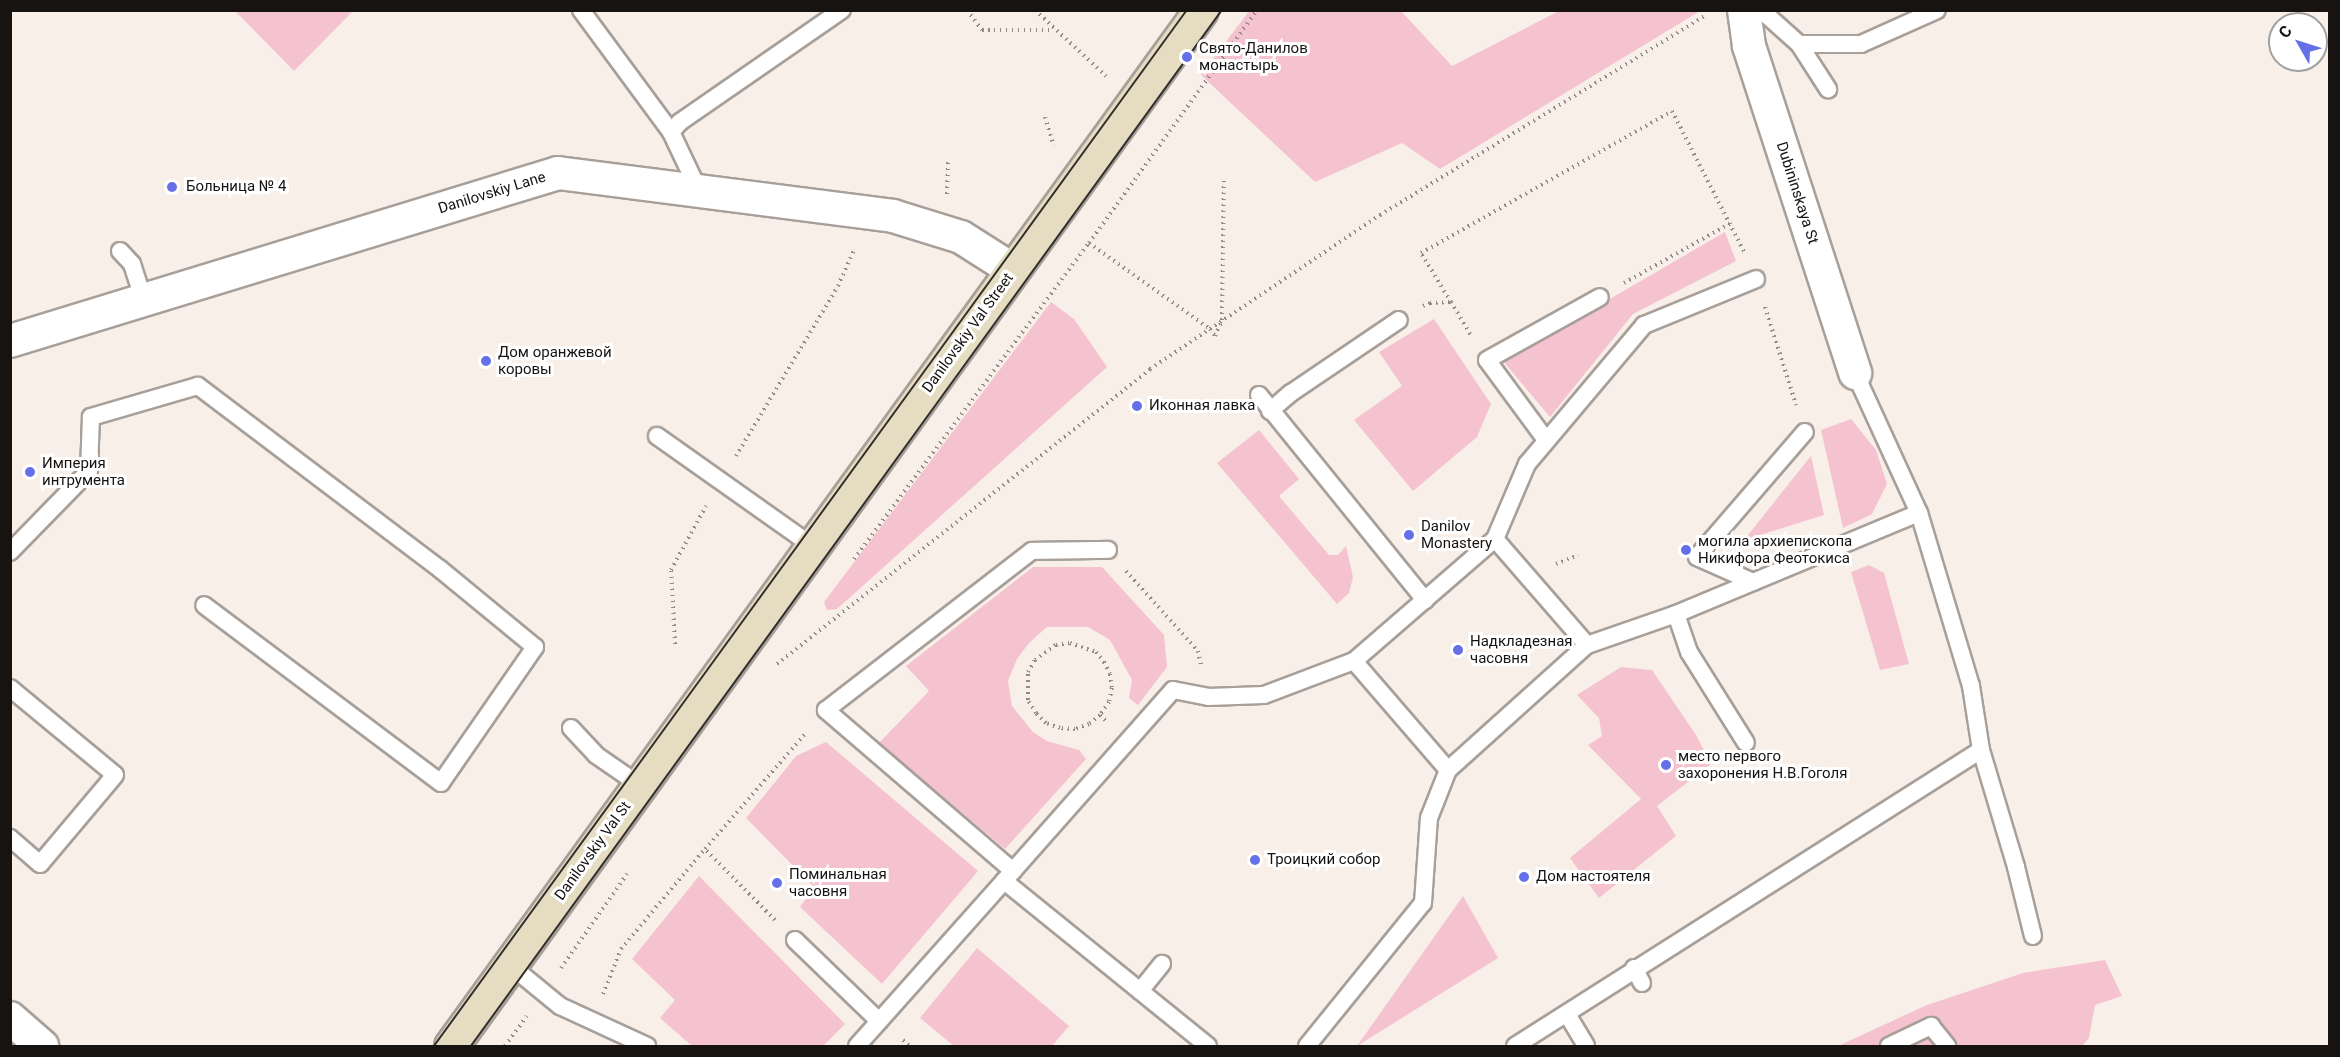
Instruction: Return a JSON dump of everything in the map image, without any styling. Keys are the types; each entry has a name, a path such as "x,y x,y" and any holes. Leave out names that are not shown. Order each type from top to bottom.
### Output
{"main road":[{"name":"Danilovskiy Val Street","path":"641,786 1201,10"},
{"name":"Danilovskiy Val St","path":"451,1047 641,786"}],"street":[{"name":"Dubininskaya St","path":"1744,10 1749,46 1855,373"},
{"name":"Danilovskiy Lane","path":"10,341 558,173 893,216 961,237 1013,270"}],"lane":[{"path":"581,10 671,132 699,191"},
{"path":"671,132 680,122 843,10"},
{"path":"1761,10 1799,44 1828,89"},
{"path":"1799,44 1861,44 1937,10"},
{"path":"120,251 132,264 144,301"},
{"path":"857,1047 1173,690 1208,697 1264,695 1354,661 1495,538 1527,464 1644,325 1756,279"},
{"path":"1546,440 1487,360 1600,297"},
{"path":"1270,411 1291,393 1399,320"},
{"path":"1855,373 1919,513 1971,686 1981,750 2016,867 2033,936"},
{"path":"10,552 89,471 91,417 198,386 440,569 535,647 441,783 204,605"},
{"path":"1259,395 1425,600"},
{"path":"1753,582 1697,557 1805,432"},
{"path":"657,436 814,547"},
{"path":"1307,1047 1423,903 1429,818 1448,770 1587,645 1676,614 1919,513"},
{"path":"1495,538 1587,645"},
{"path":"1107,550 1032,551 826,710 1009,876 1140,991 1208,1047"},
{"path":"1676,614 1689,652 1746,744"},
{"path":"1354,661 1448,770"},
{"path":"10,687 115,775 40,864 10,838"},
{"path":"571,728 596,755 641,786"},
{"path":"1515,1047 1567,1014 1638,976 1981,750"},
{"path":"795,940 879,1021"},
{"path":"1140,991 1162,964"},
{"path":"510,966 560,1006 647,1047"},
{"path":"1567,1014 1586,1047"},
{"path":"1888,1047 1931,1026 1947,1047"}],"path":[{"path":"967,10 982,30 1054,30"},
{"path":"1035,10 1106,76"},
{"path":"852,562 1089,243 1257,10"},
{"path":"783,652 770,670 1150,369 1380,215 1715,10"},
{"path":"1487,360 1421,253 1672,111 1731,223 1756,279 1805,432"},
{"path":"1045,117 1054,146"},
{"path":"947,194 948,159"},
{"path":"1089,243 1210,329 1215,336 1222,320 1224,181"},
{"path":"1600,297 1731,223"},
{"path":"675,644 671,570 838,286 858,240"},
{"path":"1399,320 1430,303 1451,302"},
{"path":"1107,550 1198,651 1208,697"},
{"path":"1546,568 1578,555"},
{"path":"1063,644 1083,646 1096,652 1104,662 1112,688 1109,702 1100,715 1089,724 1075,729 1060,728 1046,723 1028,700 1028,672 1035,660 1045,651 1063,644"},
{"path":"592,1020 621,949 826,710"},
{"path":"1100,715 1127,743"},
{"path":"705,849 795,940"}],"shaded area":[{"path":"235,11 351,11 294,71"},
{"path":"1249,11 1401,11 1452,66 1559,11 1700,11 1440,169 1402,143 1315,182 1201,75"},
{"path":"1725,232 1736,261 1633,314 1550,417 1503,361"},
{"path":"1051,302 1074,319 1107,367 837,609 827,610 824,602"},
{"path":"1434,319 1491,404 1477,437 1413,491 1354,420 1402,386 1379,352"},
{"path":"1851,419 1876,450 1887,484 1872,514 1843,528 1821,430"},
{"path":"1259,430 1299,479 1279,496 1329,555 1338,555 1346,546 1353,577 1349,593 1337,604 1217,463"},
{"path":"1811,456 1824,515 1744,540"},
{"path":"1869,565 1884,573 1909,664 1880,670 1851,572"},
{"path":"1033,567 1102,567 1164,635 1167,667 1138,705 1129,698 1132,680 1110,640 1088,627 1047,627 1029,643 1017,659 1008,681 1012,706 1033,732 1047,741 1079,750 1086,759 1005,849 879,743 929,691 906,666"},
{"path":"1621,667 1652,670 1696,735 1711,764 1657,806 1676,836 1599,898 1570,858 1641,799 1588,745 1602,736 1599,718 1577,695"},
{"path":"826,742 978,871 882,984 800,907 814,887 746,818 796,756"},
{"path":"699,876 845,1024 823,1046 692,1046 660,1018 675,1000 632,959"},
{"path":"1463,896 1498,958 1357,1046"},
{"path":"977,948 1069,1026 1052,1046 954,1046 920,1018"},
{"path":"2105,960 2122,996 2095,1005 2089,1038 2082,1046 1838,1046 1927,1005 2023,973"}],"tram line":[{"path":"434,1046 1187,10"},
{"path":"471,1046 1222,10"}],"place":[{"name":"Свято-Данилов монастырь","path":"1187,57"},
{"name":"Больница № 4","path":"172,187"},
{"name":"Дом оранжевой коровы","path":"486,361"},
{"name":"Иконная лавка","path":"1137,406"},
{"name":"Империя интрумента","path":"30,472"},
{"name":"Danilov Monastery","path":"1409,535"},
{"name":"могила архиепископа Никифора Феотокиса","path":"1686,550"},
{"name":"Надкладезная часовня","path":"1458,650"},
{"name":"место первого захоронения Н.В.Гоголя","path":"1666,765"},
{"name":"Троицкий собор","path":"1255,860"},
{"name":"Дом настоятеля","path":"1524,877"},
{"name":"Поминальная часовня","path":"777,883"}]}
